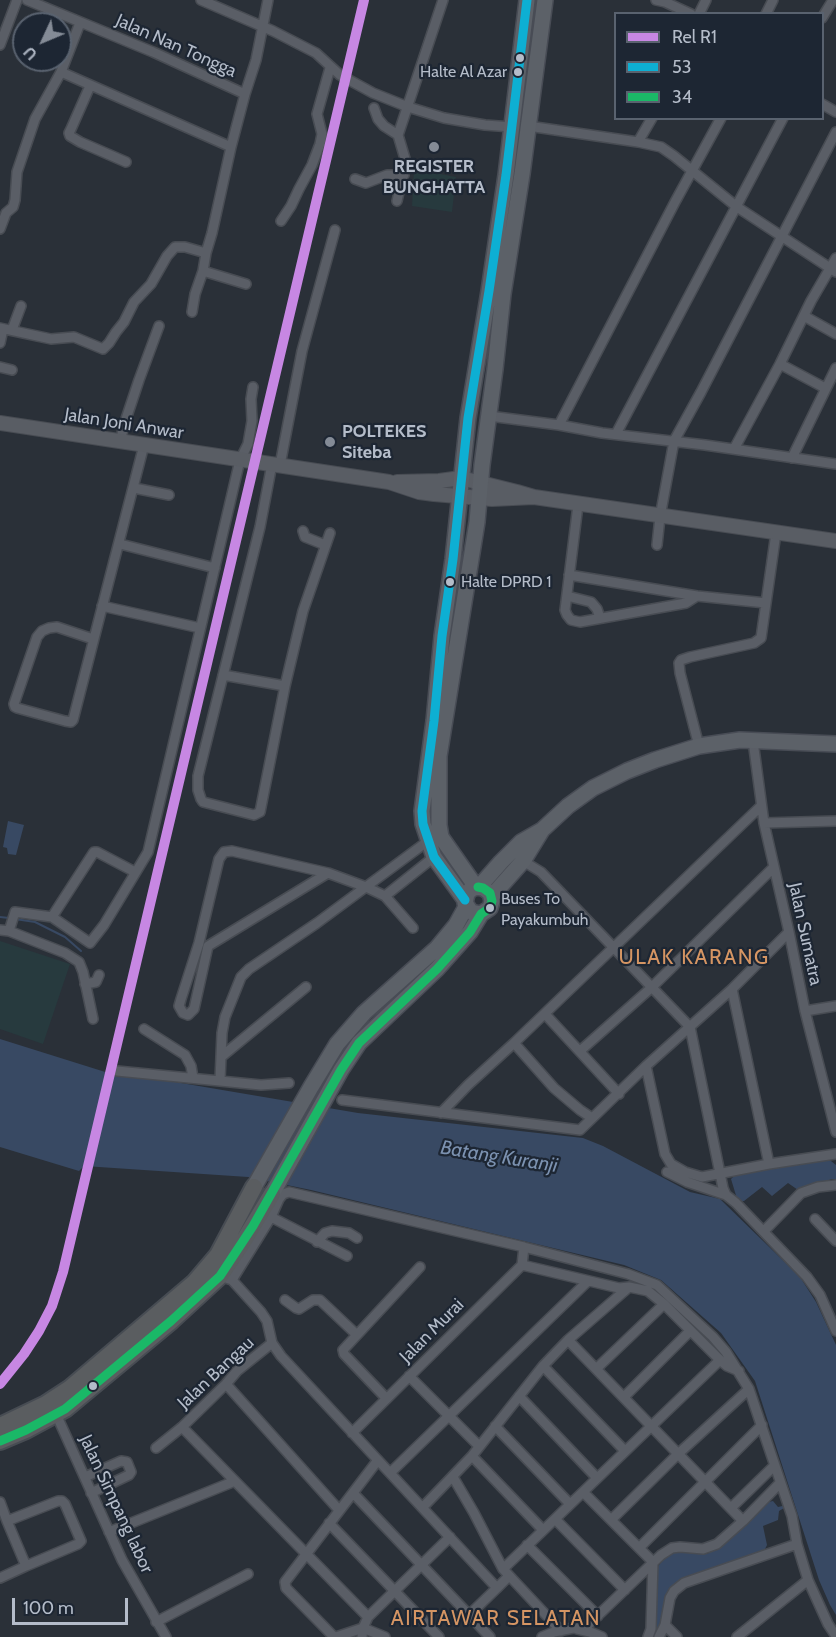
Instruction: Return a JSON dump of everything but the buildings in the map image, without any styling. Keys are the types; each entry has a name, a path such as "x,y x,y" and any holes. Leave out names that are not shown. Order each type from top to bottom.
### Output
{"highway":[{"path":"0,1426 46,1404 69,1389 195,1282 218,1255 254,1187"},
{"path":"0,1441 56,1414 79,1398 226,1278 241,1245 272,1194"}],"main road":[{"path":"481,914 474,914 434,856 423,824 422,811 468,418 506,175 527,0"},
{"path":"272,1194 359,1043 436,969 470,932 481,914 490,908 482,891 441,837 438,770 477,522 503,294 545,0"},
{"name":"Jalan Joni Anwar","path":"0,423 389,482"},
{"path":"389,482 461,478 534,497 578,505 836,542"},
{"path":"389,482 419,492 479,499 534,497"},
{"path":"482,891 501,862 521,842 542,830 568,806 593,788 655,760 699,746 740,740 836,744"},
{"path":"254,1187 329,1055 348,1030 437,948 456,925 466,903 468,892 482,891 523,861 542,830"}],"street":[{"path":"0,45 17,0"},
{"name":"Jalan Nan Tongga","path":"27,0 153,52 245,94"},
{"path":"201,0 315,53 330,68 373,93 444,118 512,127"},
{"path":"192,312 231,147 256,60 268,0"},
{"path":"398,135 443,0"},
{"path":"656,0 687,12"},
{"path":"824,15 833,0"},
{"path":"72,44 80,23"},
{"path":"281,221 312,165 320,144 322,134 317,114 330,68"},
{"path":"0,229 3,212 13,207 16,172 35,119 61,72 231,147"},
{"path":"90,86 69,133 70,136 126,162"},
{"path":"374,108 378,119 384,126 398,135 405,155 404,175 397,201"},
{"path":"638,142 651,120"},
{"path":"559,425 720,120"},
{"path":"616,434 782,120"},
{"path":"528,126 661,147 737,207 833,270"},
{"path":"657,545 674,441 836,132"},
{"path":"354,179 366,183 387,175 404,175"},
{"path":"330,533 303,611 285,686 261,810 254,815 203,802 198,790 198,776 276,465 302,351 335,230"},
{"path":"5,329 51,339 74,337 103,349 110,343 134,302 151,284 167,256 175,247 185,247 206,253"},
{"path":"734,449 811,301 833,270 836,258"},
{"path":"203,271 246,284"},
{"path":"0,343 5,329 21,306"},
{"path":"804,316 836,334"},
{"path":"121,441 123,428 159,326"},
{"path":"780,364 825,388"},
{"path":"0,367 12,370"},
{"path":"792,458 836,368"},
{"path":"93,1019 81,965 75,958 4,930 15,912 52,917 90,943 104,925 148,852 241,460 248,444 252,421 253,387"},
{"path":"489,416 836,464"},
{"path":"93,639 57,627 42,632 37,637 14,704 15,707 71,722 74,718 144,445"},
{"path":"134,488 169,495"},
{"path":"578,505 567,596 566,614 571,620 580,622 686,603 697,596"},
{"path":"303,531 305,537 326,545"},
{"path":"699,746 679,662 758,641 762,633 776,533"},
{"path":"120,544 215,568"},
{"path":"569,575 697,596 766,603"},
{"path":"567,596 591,602 600,618"},
{"path":"102,606 200,628"},
{"path":"223,675 285,686"},
{"name":"Jalan Sumatra","path":"753,741 764,823 805,1011 836,1132"},
{"path":"441,1113 761,806"},
{"path":"764,823 836,822"},
{"path":"220,1080 225,1017 241,977 428,841"},
{"path":"328,873 203,944 180,1002 180,1008 184,1014 190,1014 194,1009 203,944 219,859 224,852 232,851 328,873 366,887 385,896 413,928"},
{"path":"52,917 93,853 97,852 135,872"},
{"path":"385,896 434,856"},
{"path":"523,861 541,872 690,1027 726,1195"},
{"path":"580,1051 651,988 774,867"},
{"path":"342,1100 580,1130 646,1066 732,989 789,932"},
{"path":"86,984 96,982 99,975"},
{"path":"221,1057 306,987"},
{"path":"732,989 769,1164"},
{"path":"805,1011 836,1006"},
{"path":"545,1014 619,1094"},
{"path":"144,1029 185,1055 191,1066 193,1078"},
{"path":"514,1042 554,1088 592,1118"},
{"path":"646,1066 667,1158 675,1167 702,1177 836,1154"},
{"path":"117,1071 261,1085 289,1083"},
{"path":"667,1172 687,1182 726,1195 736,1203 813,1286 820,1295 836,1330"},
{"path":"764,1231 801,1193 823,1185 836,1185"},
{"path":"497,1588 281,1356 272,1343 267,1321 261,1312 226,1278 271,1217 283,1194 289,1192 524,1247 628,1274 657,1285 713,1337 726,1352 749,1389 788,1505 808,1580 836,1636"},
{"path":"271,1217 347,1256"},
{"path":"816,1219 836,1240"},
{"path":"317,1242 325,1233 332,1231 349,1233 357,1238"},
{"path":"524,1247 522,1265 619,1288 629,1287 648,1291 720,1360 739,1371"},
{"name":"Jalan Murai","path":"352,1433 522,1265"},
{"path":"386,1398 343,1353 345,1348 420,1267"},
{"path":"390,1473 588,1281"},
{"path":"423,1507 472,1456 543,1366 568,1340 629,1287"},
{"path":"285,1300 299,1308 315,1299 320,1300 357,1335"},
{"path":"596,1369 664,1304"},
{"path":"624,1397 690,1331"},
{"path":"568,1340 743,1521"},
{"name":"Jalan Bangau","path":"156,1448 182,1426 237,1371 272,1343"},
{"path":"469,1615 497,1588 527,1545 720,1360"},
{"path":"543,1366 625,1451"},
{"path":"410,1376 479,1446"},
{"path":"226,1384 339,1510"},
{"path":"611,1521 678,1454 749,1389"},
{"path":"519,1396 597,1478"},
{"name":"Jalan Simpang labor","path":"56,1414 128,1572 166,1637"},
{"path":"639,1548 762,1425"},
{"path":"182,1426 368,1617"},
{"path":"495,1426 570,1504"},
{"path":"472,1456 543,1530"},
{"path":"378,1460 286,1579 285,1585 335,1637 362,1632 385,1637"},
{"path":"85,1477 121,1461 127,1462 131,1472 91,1493"},
{"path":"731,1508 774,1466"},
{"path":"453,1477 506,1573 559,1632 590,1632 602,1637"},
{"path":"109,1532 235,1480"},
{"path":"542,1637 588,1625 653,1562 672,1548 703,1549 724,1539 780,1483"},
{"path":"583,1492 653,1562 651,1629 648,1637"},
{"path":"352,1493 490,1637"},
{"path":"0,1578 78,1544 81,1539 62,1501 7,1521"},
{"path":"0,1502 26,1566"},
{"path":"555,1519 625,1590"},
{"path":"329,1523 439,1637"},
{"path":"362,1632 368,1617 450,1537"},
{"path":"658,1637 665,1625 670,1598 684,1583 797,1544"},
{"path":"527,1545 598,1616"},
{"path":"156,1622 248,1574"},
{"path":"737,1637 808,1580"},
{"path":"665,1625 677,1637"}],"green space":[{"path":"414,169 456,177 452,212 412,206"},
{"path":"0,941 70,964 43,1044 0,1029"}],"water":[{"path":"8,821 24,825 16,855 8,854 7,848 3,847"},
{"name":"Batang Kuranji","path":"0,1039 118,1076 128,1074 358,1113 583,1138 603,1146 690,1192 720,1199 800,1277 816,1302 836,1345 836,1615 819,1580 755,1381 721,1333 661,1280 624,1265 248,1177 84,1166 79,1171 0,1147"},
{"path":"831,1161 836,1165 836,1179 798,1190 788,1183 772,1196 762,1187 744,1201 738,1202 731,1179 738,1172"},
{"path":"773,1501 778,1507 791,1504 779,1511 778,1520 763,1526 767,1545 763,1553 679,1584 657,1637 650,1637 656,1569 666,1556 670,1552 681,1549 707,1554 720,1545 764,1503"}],"waterway":[{"path":"0,917 9,918"},
{"path":"15,919 35,922 65,937 81,951"}],"rail line":[{"name":"R1","path":"0,1384 39,1331 52,1306 63,1272 364,0"}],"transit line":[{"name":"53","path":"465,900 434,857 423,824 422,811 468,418 506,175 527,0"},
{"name":"34","path":"0,1441 65,1409 171,1321 220,1276 253,1226 341,1070 359,1043 437,969 470,932 481,914 490,908 492,901 490,893 478,887"}],"place":[{"name":"Halte Al Azar","path":"518,72"},
{"name":"REGISTER BUNGHATTA","path":"434,147"},
{"name":"POLTEKES Siteba","path":"330,442"},
{"name":"Halte DPRD 1","path":"450,582"},
{"name":"Buses To Payakumbuh","path":"490,908"}],"district":[{"name":"ULAK KARANG","path":"694,958"},
{"name":"AIRTAWAR SELATAN","path":"496,1619"}]}
